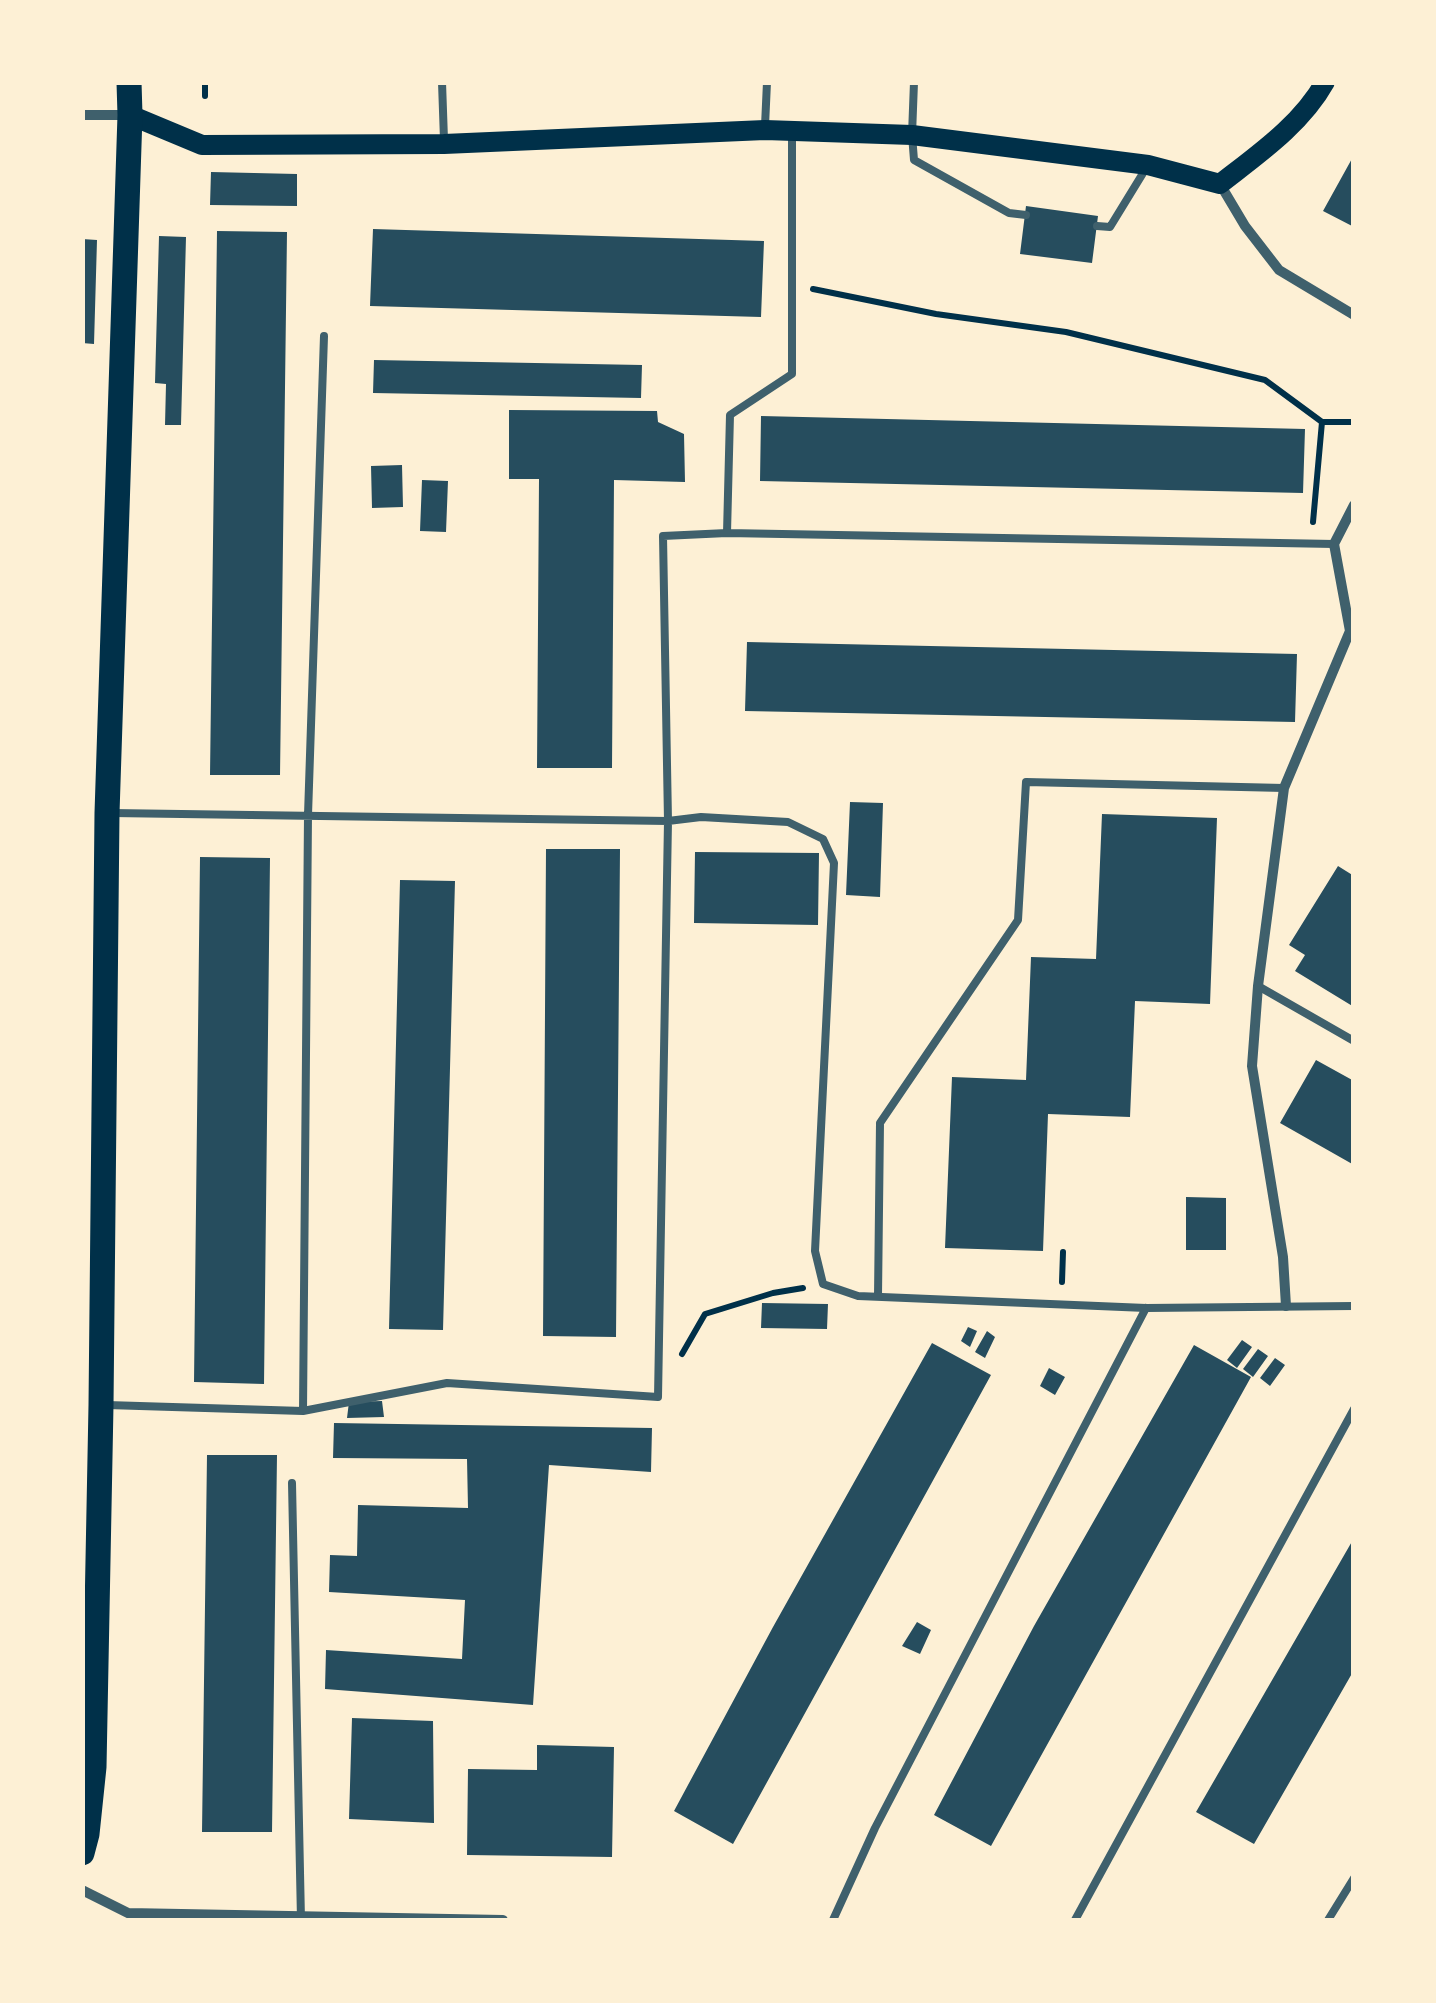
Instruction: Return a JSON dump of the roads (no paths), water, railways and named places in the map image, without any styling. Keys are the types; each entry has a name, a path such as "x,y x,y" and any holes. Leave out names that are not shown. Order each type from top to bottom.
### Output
{"main road":[{"path":"82,1853 94,1767 107,812 129,82"},
{"path":"130,115 202,145 444,144 765,130 912,135 1148,165 1220,184 1274,142 1315,100 1325,82"}],"street":[{"path":"82,114 130,115"},
{"path":"1220,184 1244,226 1279,270 1354,314"},
{"path":"1286,1306 1284,1257 1252,1066 1258,986 1284,788 1352,632 1334,544 1354,505"},
{"path":"82,1890 128,1913 503,1920"}],"lane":[{"path":"442,82 444,144"},
{"path":"765,130 768,82"},
{"path":"914,82 914,160 1009,213 1026,215"},
{"path":"727,533 730,415 792,374 792,130"},
{"path":"1097,226 1110,227 1148,165"},
{"path":"303,1411 308,815 324,336"},
{"path":"101,1405 303,1411 446,1384 658,1396 668,821 664,536 727,533 1334,544"},
{"path":"878,1296 880,1123 1018,920 1026,782 1284,788"},
{"path":"107,812 668,821 701,817 788,822 822,840 834,863 815,1252 824,1284 858,1296 1146,1308 1354,1306"},
{"path":"1258,986 1354,1042"},
{"path":"833,1920 875,1828 1146,1308"},
{"path":"1076,1920 1354,1409"},
{"path":"292,1484 300,1918"},
{"path":"1328,1920 1354,1878"}]}
